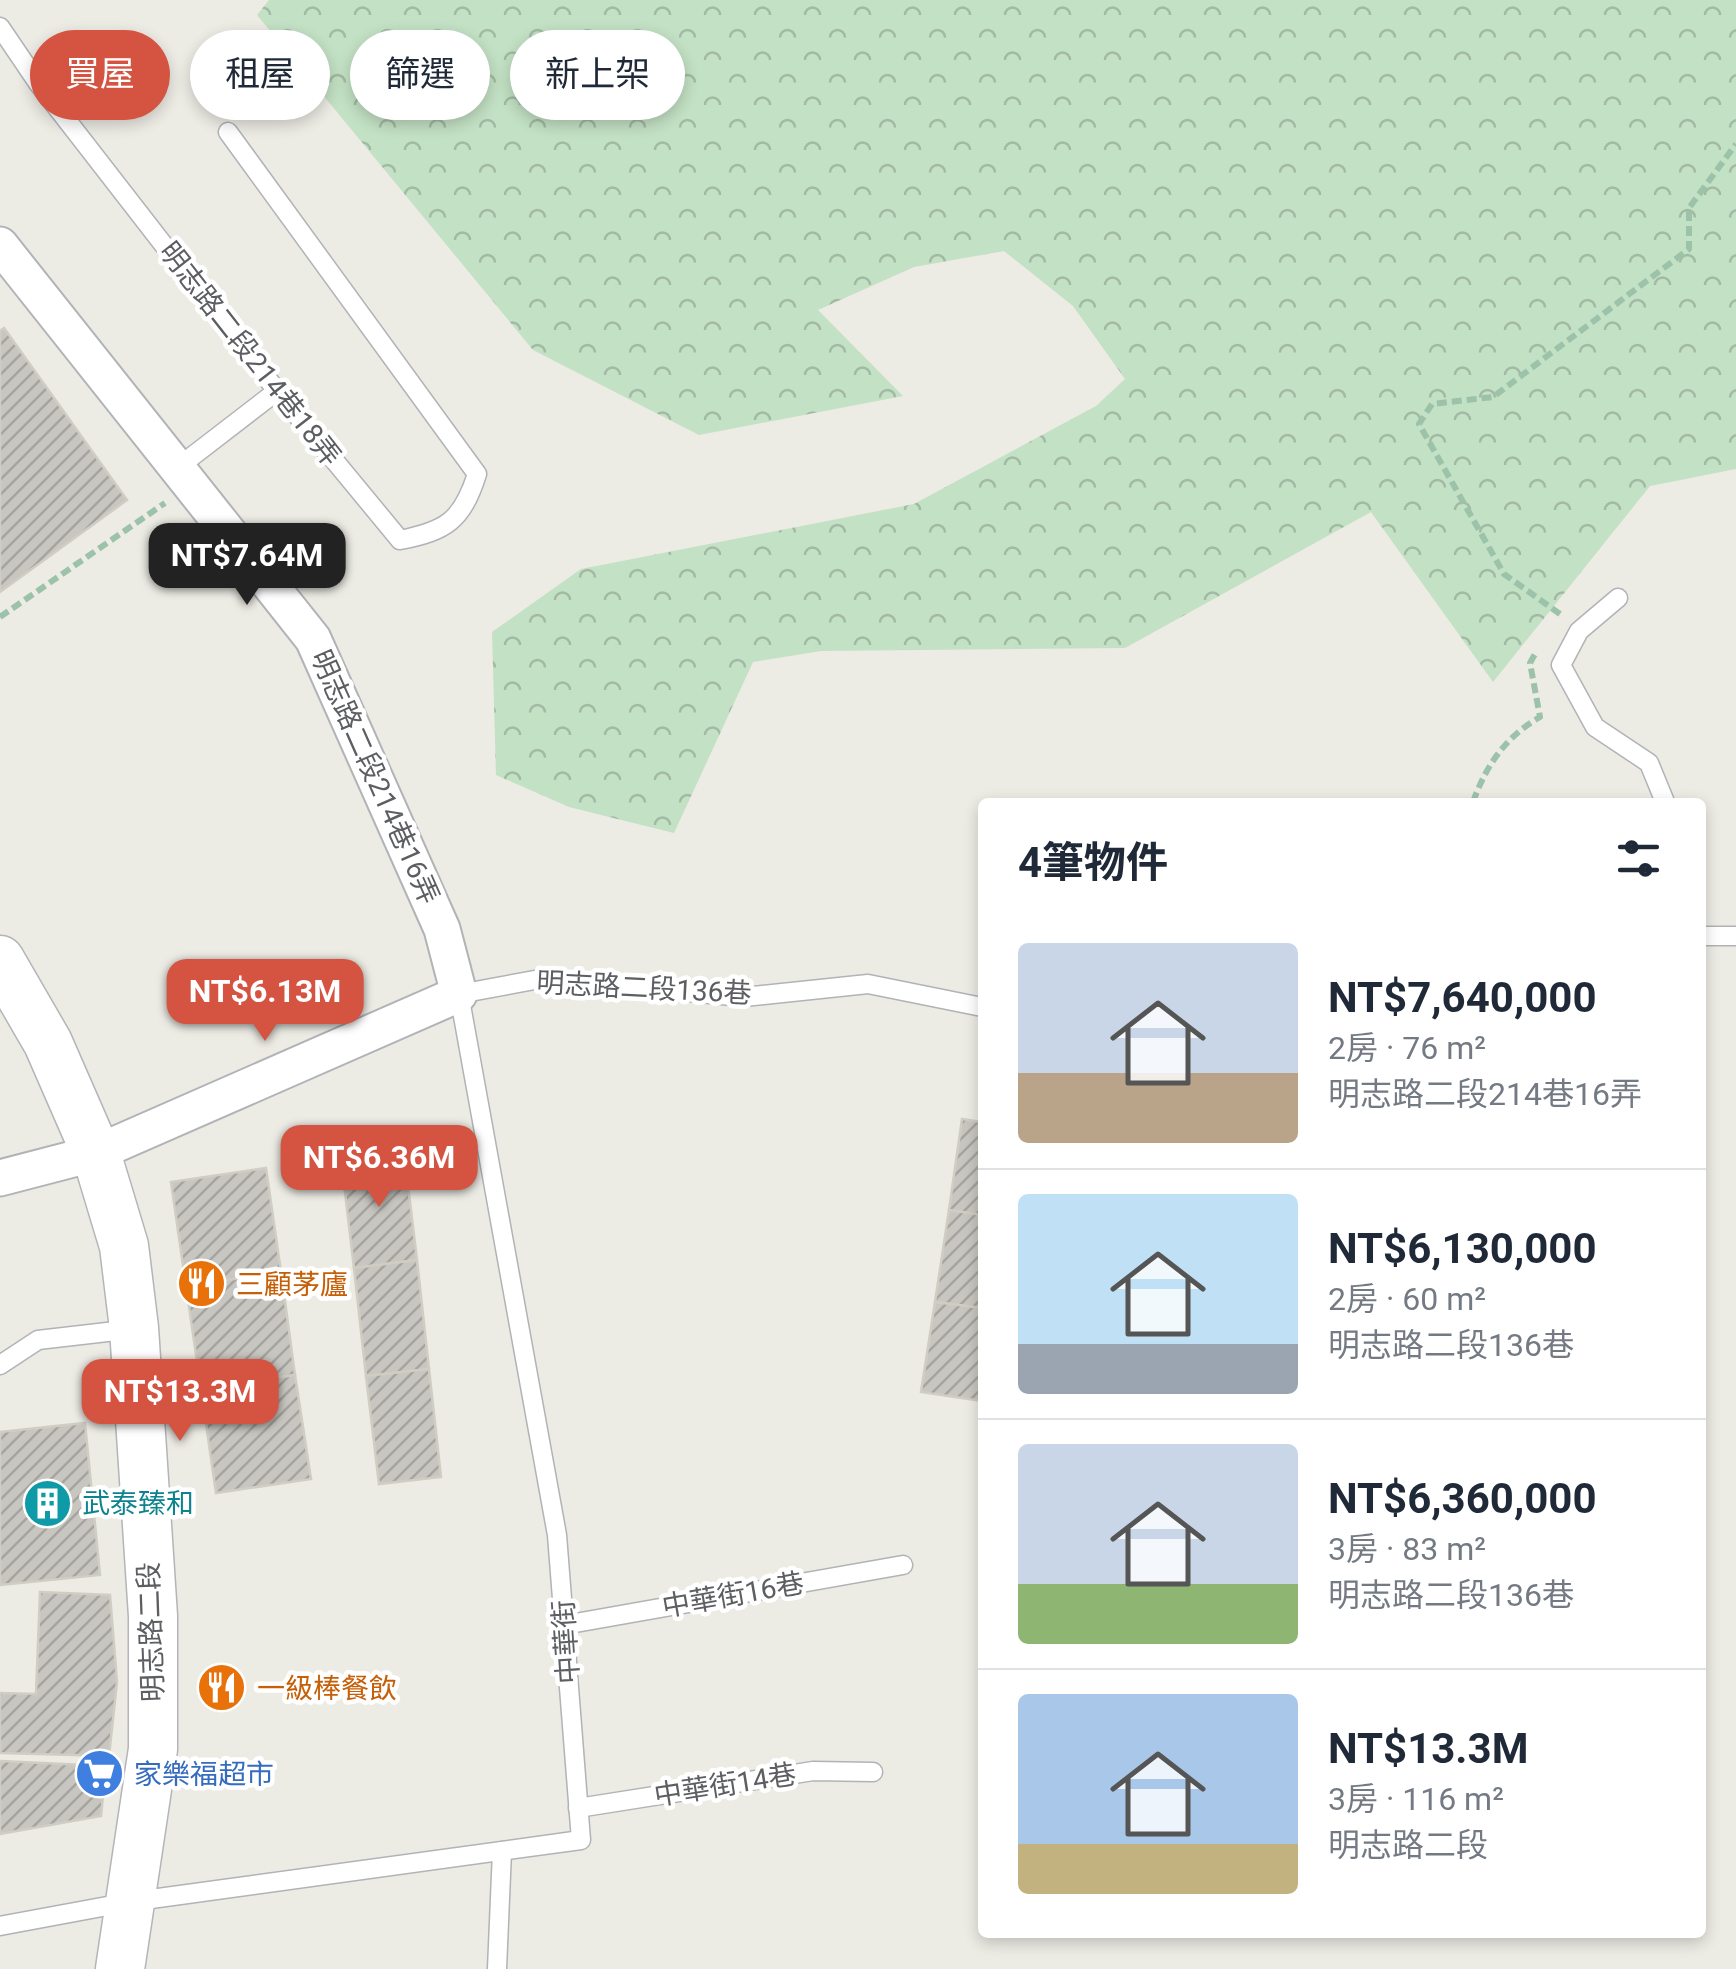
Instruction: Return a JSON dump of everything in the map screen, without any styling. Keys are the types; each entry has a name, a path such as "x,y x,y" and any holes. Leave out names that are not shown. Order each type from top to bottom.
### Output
{"main road":[{"name":"明志路二段","path":"0,960 48,1044 96,1153 124,1246 134,1328 154,1616 153,1730 120,1969"}],"street":[{"name":"明志路二段214巷16弄","path":"0,246 313,639 442,928 460,994"},
{"name":"明志路二段136巷","path":"0,1178 96,1153 460,994"}],"lane":[{"name":"明志路二段214巷18弄","path":"0,27 38,83 277,391 400,540 434,534 468,504 477,474 228,132"},
{"path":"184,477 277,391"},
{"path":"1618,598 1580,630 1561,666 1594,727 1649,763 1663,798"},
{"path":"1706,936 1736,936"},
{"name":"明志路二段136巷","path":"460,994 540,978 744,997 868,984 978,1007"},
{"name":"中華街","path":"0,1926 128,1902 581,1840 557,1535 460,994"},
{"path":"0,1365 38,1340 134,1328"},
{"name":"中華街16巷","path":"564,1625 903,1565"},
{"name":"中華街14巷","path":"578,1808 813,1771 872,1772"},
{"path":"498,1969 502,1851"}],"path":[{"path":"1550,629 1561,612 1504,574 1419,424 1432,404 1493,398 1688,249 1689,208 1736,144"},
{"path":"0,618 184,477"},
{"path":"1474,798 1486,767 1523,727 1540,718 1530,663 1540,646"}],"green space":[{"path":"269,0 1736,0 1736,469 1650,486 1493,682 1371,512 1125,648 821,651 753,662 674,833 569,807 496,775 492,632 581,569 914,504 1096,406 1125,379 1073,306 1004,251 914,267 818,310 903,396 699,435 533,350 330,104 330,30 269,30 257,15"}],"building":[{"path":"4,328 127,500 0,592 0,331"},
{"path":"962,1119 978,1121 978,1214 949,1210"},
{"path":"404,1152 417,1260 354,1268 341,1159"},
{"path":"266,1168 281,1272 186,1286 171,1182"},
{"path":"949,1210 978,1214 978,1307 935,1302"},
{"path":"417,1260 429,1369 366,1376 354,1268"},
{"path":"281,1272 295,1375 201,1389 186,1286"},
{"path":"935,1302 978,1307 978,1400 921,1392"},
{"path":"429,1369 441,1477 379,1484 366,1376"},
{"path":"295,1375 311,1479 216,1493 201,1389"},
{"name":"武泰臻和","path":"85,1423 100,1575 0,1585 0,1432"},
{"path":"40,1592 110,1595 117,1682 109,1756 0,1753 0,1693 36,1694"},
{"path":"0,1761 106,1766 101,1816 0,1834"}],"place":[{"name":"三顧茅廬","path":"201,1284"},
{"name":"武泰臻和","path":"47,1503"},
{"name":"一級棒餐飲","path":"222,1688"},
{"name":"家樂福超市","path":"99,1774"}]}
